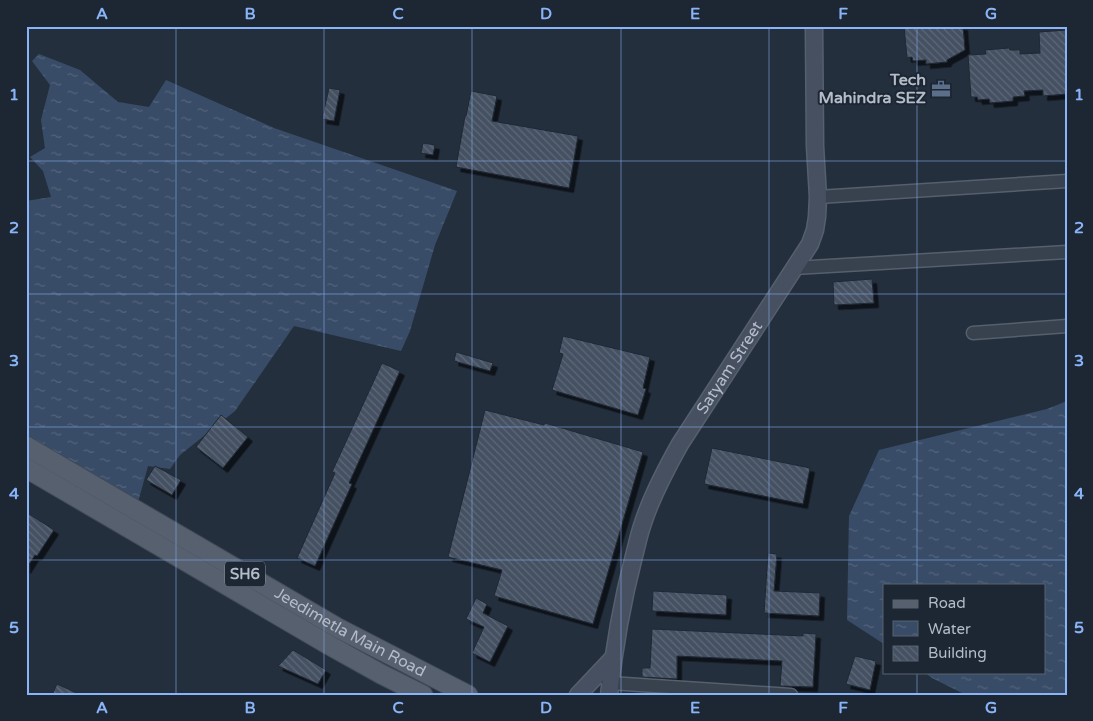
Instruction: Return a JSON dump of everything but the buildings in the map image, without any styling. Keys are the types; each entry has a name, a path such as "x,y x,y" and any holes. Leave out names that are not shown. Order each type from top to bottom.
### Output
{"main road":[{"name":"Jeedimetla Main Road","path":"26,446 338,628 468,695"},
{"name":"Jeedimetla Main Road","path":"26,468 329,645 423,695"}],"street":[{"name":"Satyam Street","path":"578,695 606,683 643,523 664,473 680,444 810,244 815,230 818,198 815,146 814,26"},
{"path":"818,198 1067,181"},
{"path":"794,268 1067,252"},
{"path":"973,333 1067,326"},
{"path":"606,683 791,695"}],"water":[{"path":"39,54 80,70 118,102 149,107 166,80 274,128 457,191 435,245 410,331 401,351 294,326 235,411 180,455 170,469 148,466 138,502 26,440 26,201 51,197 43,171 30,157 45,148 41,120 50,85 32,61"},
{"path":"1067,401 1067,695 966,695 927,674 1046,674 1046,584 883,584 883,643 847,620 849,516 879,450 1047,409"}],"place":[{"name":"Tech Mahindra SEZ","path":"941,89"}]}
